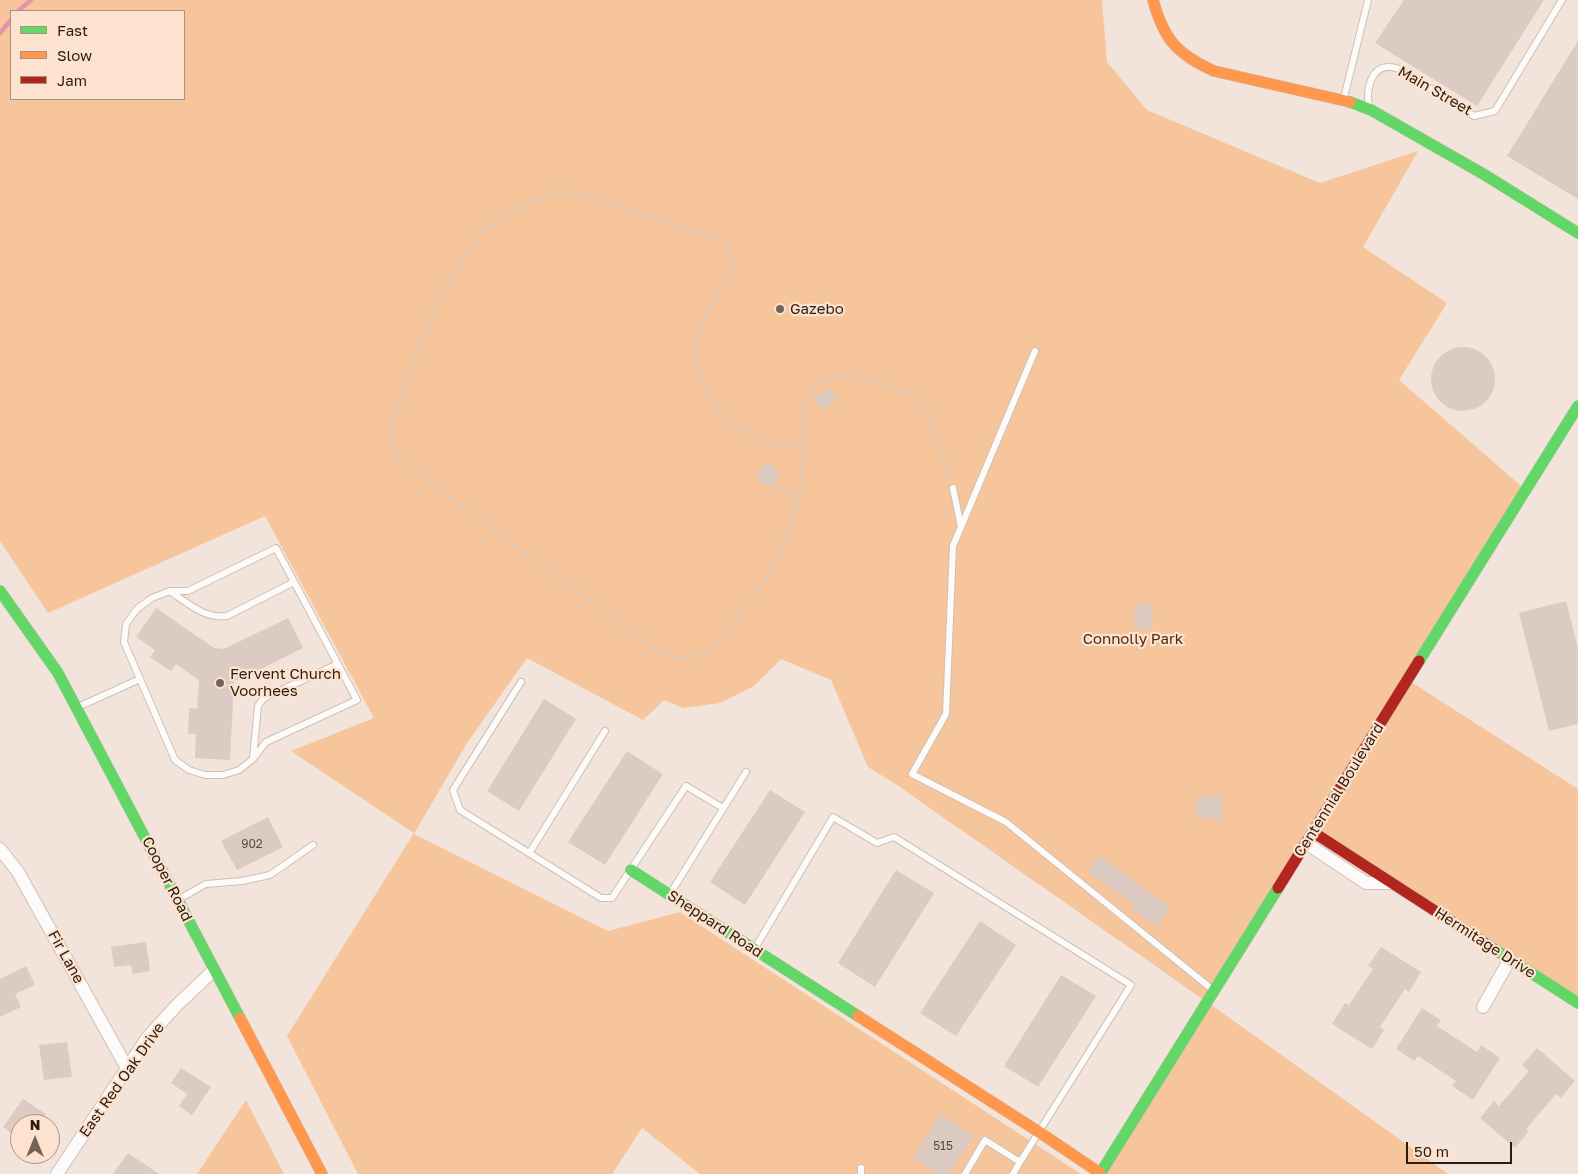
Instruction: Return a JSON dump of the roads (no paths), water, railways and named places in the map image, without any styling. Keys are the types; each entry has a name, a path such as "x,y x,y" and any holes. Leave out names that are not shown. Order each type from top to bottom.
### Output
{"street":[{"path":"1153,0 1161,26 1169,40 1181,54 1199,64 1214,71 1344,100 1371,110 1485,174 1578,233"},
{"name":"Centennial Boulevard","path":"1100,1174 1578,406"},
{"name":"Cooper Road","path":"0,591 58,673 322,1174"},
{"name":"Hermitage Drive","path":"1310,838 1366,883 1393,884 1578,1002"},
{"name":"Fir Lane","path":"0,849 18,872 127,1068"},
{"name":"Sheppard Road","path":"631,870 1039,1132 1100,1174"},
{"path":"1483,1008 1510,959"},
{"name":"East Red Oak Drive","path":"57,1174 148,1038 176,1006 214,970"}],"lane":[{"path":"1344,100 1368,0"},
{"name":"Main Street","path":"1371,110 1368,95 1372,77 1381,69 1391,67 1399,68 1474,116 1495,111 1562,0"},
{"path":"1035,351 954,546 946,714 912,774 1006,822 1214,990"},
{"path":"953,488 961,528"},
{"path":"276,548 294,582 356,700 266,742 253,759 239,770 223,775 205,775 189,770 175,760 124,642 126,624 137,609 152,598 170,592 188,591 276,548"},
{"path":"170,592 208,616 218,617 227,616 294,582"},
{"path":"253,759 257,710 260,702 266,697 338,664"},
{"path":"77,708 140,679"},
{"path":"521,682 453,790 460,810 602,898 612,898 686,786 723,808"},
{"path":"530,852 605,731"},
{"path":"669,895 746,772"},
{"path":"754,949 833,817 877,843 894,837 1131,985 1013,1174"},
{"path":"177,900 206,884 242,881 270,875 313,844"},
{"path":"965,1174 985,1140 1020,1162"}],"waterway":[{"path":"19,10 31,0"},
{"path":"0,33 10,21"}],"place":[{"name":"Gazebo","path":"780,309"},
{"name":"Fervent Church Voorhees","path":"220,683"}],"park label":[{"name":"Connolly Park","path":"1133,639"}]}
